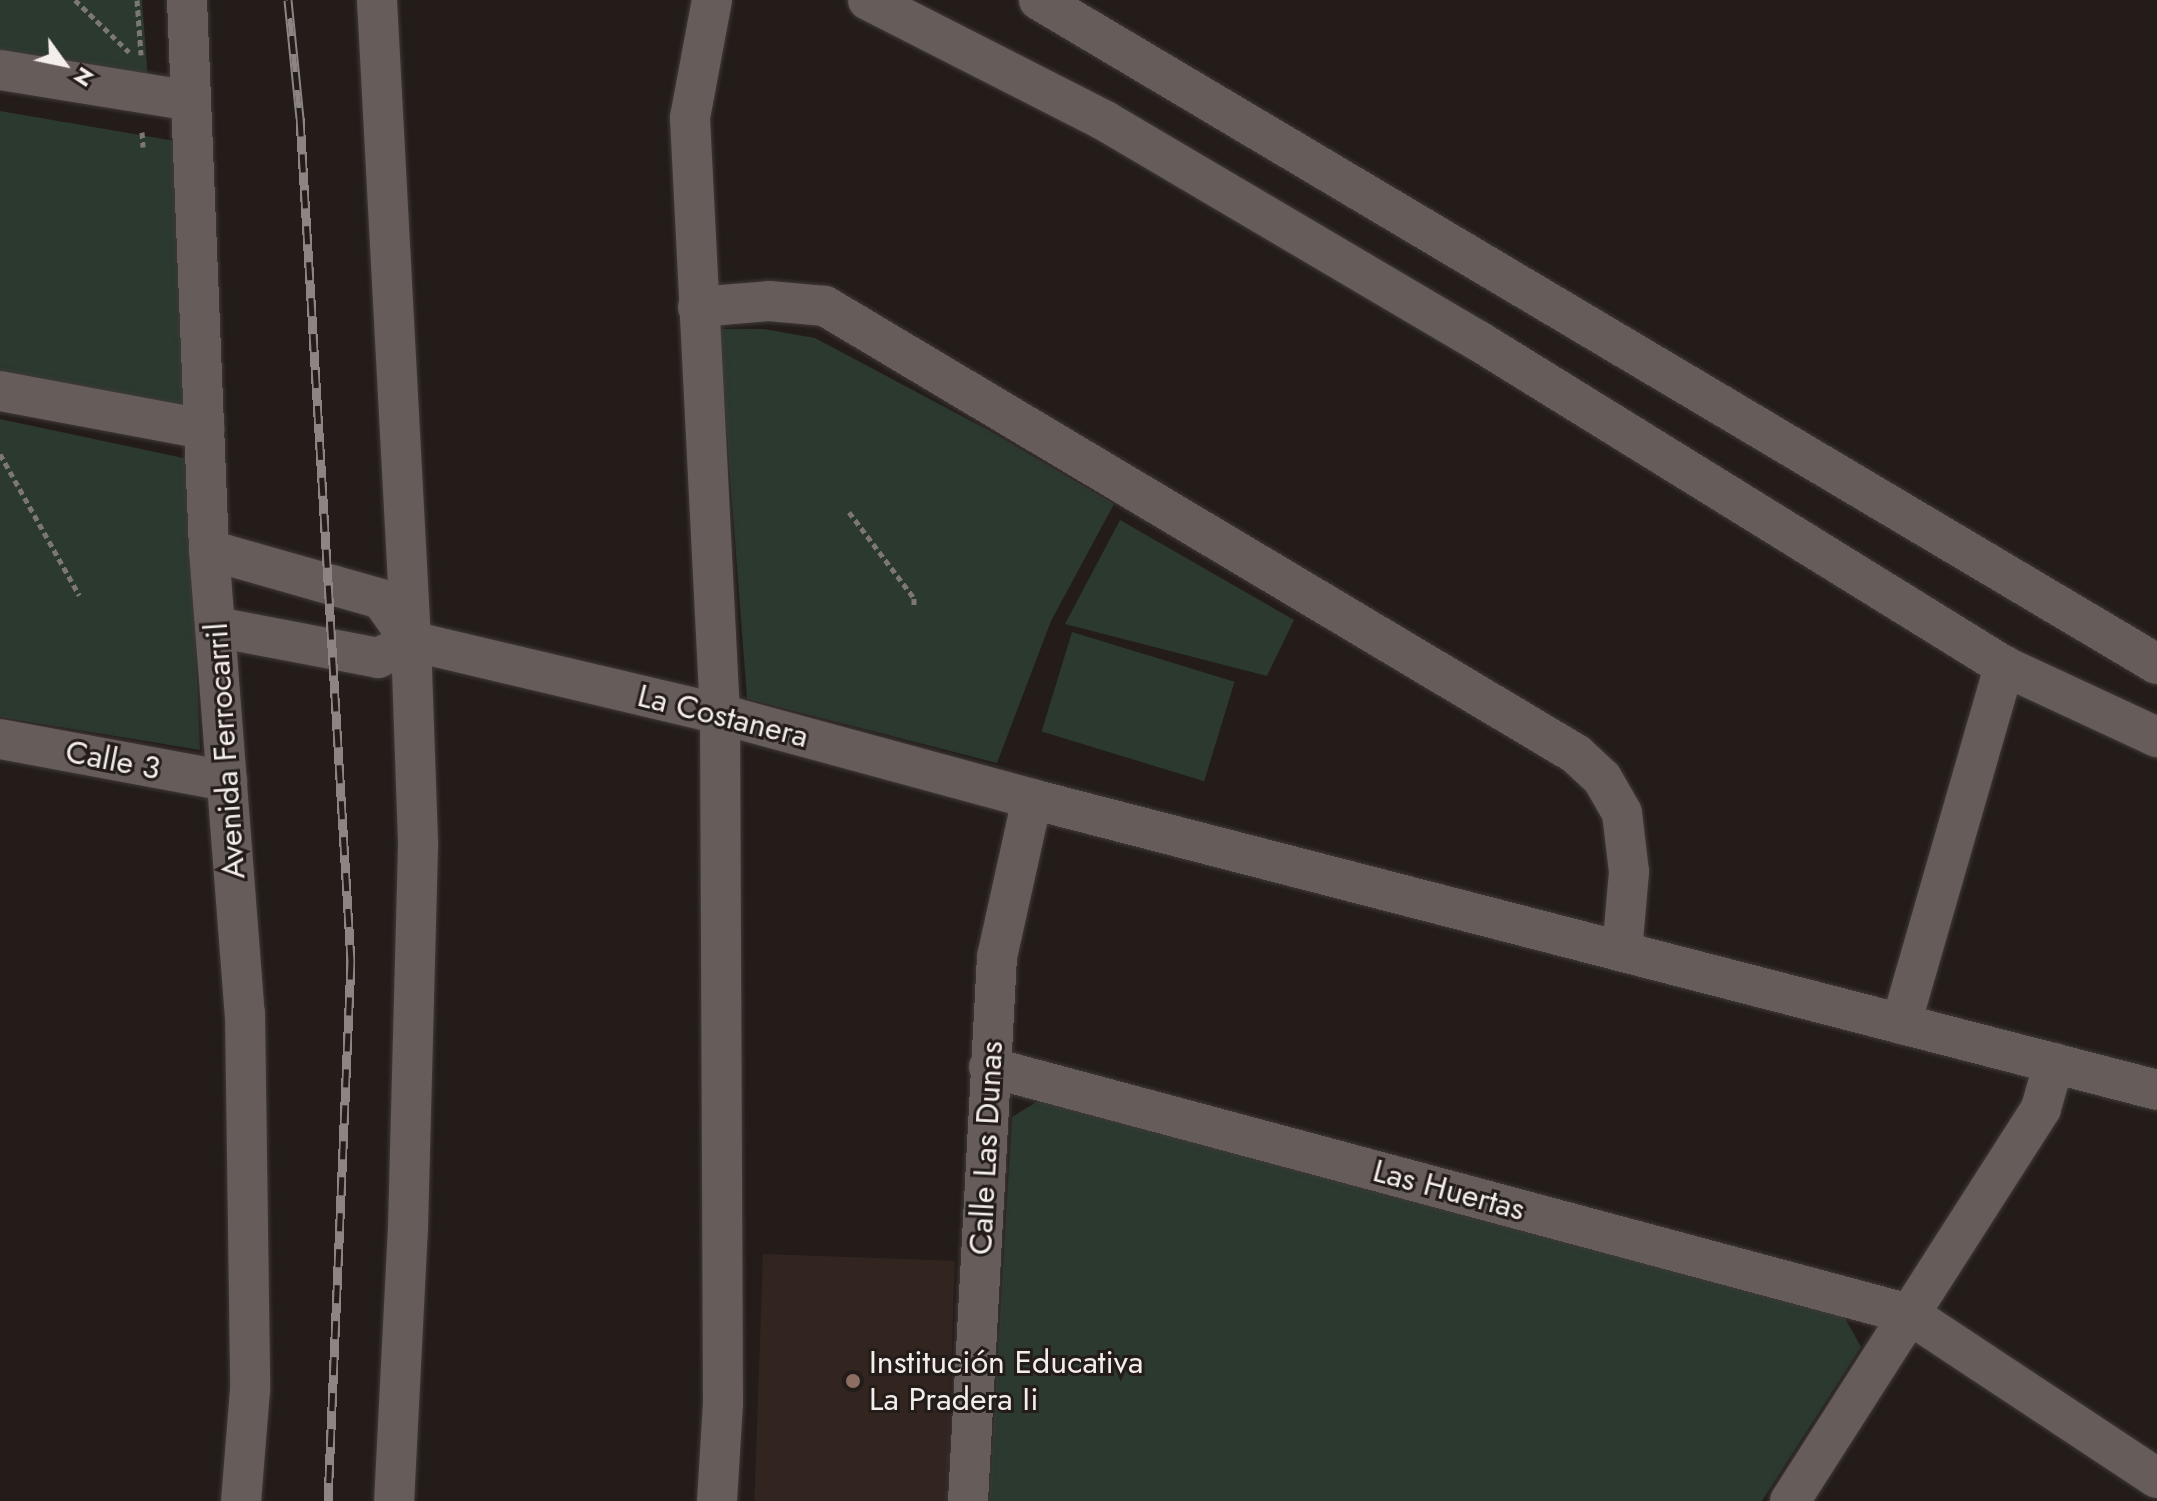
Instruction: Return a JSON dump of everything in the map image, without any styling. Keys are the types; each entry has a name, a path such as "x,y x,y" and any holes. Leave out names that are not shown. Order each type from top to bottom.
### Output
{"street":[{"name":"Avenida Ferrocarril","path":"187,0 209,550 245,1013 250,1390 241,1501"},
{"path":"377,0 411,641 418,846 408,1227 394,1501"},
{"path":"712,0 690,118 720,714 723,1403 717,1501"},
{"path":"868,0 1105,121 1477,340 2004,666 2157,737"},
{"path":"1039,0 2157,664"},
{"path":"0,70 191,101"},
{"path":"698,307 769,301 825,306 1576,754 1602,778 1622,813 1629,872 1622,952"},
{"path":"0,391 204,429"},
{"path":"209,550 381,599 411,641"},
{"path":"216,627 378,658 411,641"},
{"name":"La Costanera","path":"411,641 720,714 1032,799 2157,1090"},
{"path":"1901,1024 2004,666"},
{"name":"Calle 3","path":"0,739 227,781"},
{"name":"Calle Las Dunas","path":"968,1501 997,957 1032,799"},
{"path":"1790,1501 2041,1108 2054,1063"},
{"name":"Las Huertas","path":"989,1067 1909,1314 2157,1478"},
{"path":"2146,1501 2157,1484"}],"path":[{"path":"75,0 142,63"},
{"path":"0,454 79,595"},
{"path":"849,512 914,598 914,606"}],"shaded area":[{"name":"Institución Educativa La Pradera Ii","path":"763,1254 955,1261 946,1501 754,1501"}],"green space":[{"path":"0,0 142,0 148,80 0,50"},
{"path":"0,111 181,142 186,407 0,372"},
{"path":"719,329 764,329 815,338 988,430 1114,504 1051,621 997,763 747,699"},
{"path":"0,419 188,459 200,750 0,717"},
{"path":"1120,520 1294,620 1267,676 1065,624"},
{"path":"1072,632 1235,682 1204,781 1042,731"},
{"path":"1041,1099 1840,1309 1861,1347 1762,1501 989,1501 1012,1117"}],"railway":[{"path":"288,0 300,118 351,961 328,1501"}],"place":[{"name":"Institución Educativa La Pradera Ii","path":"853,1381"}]}
